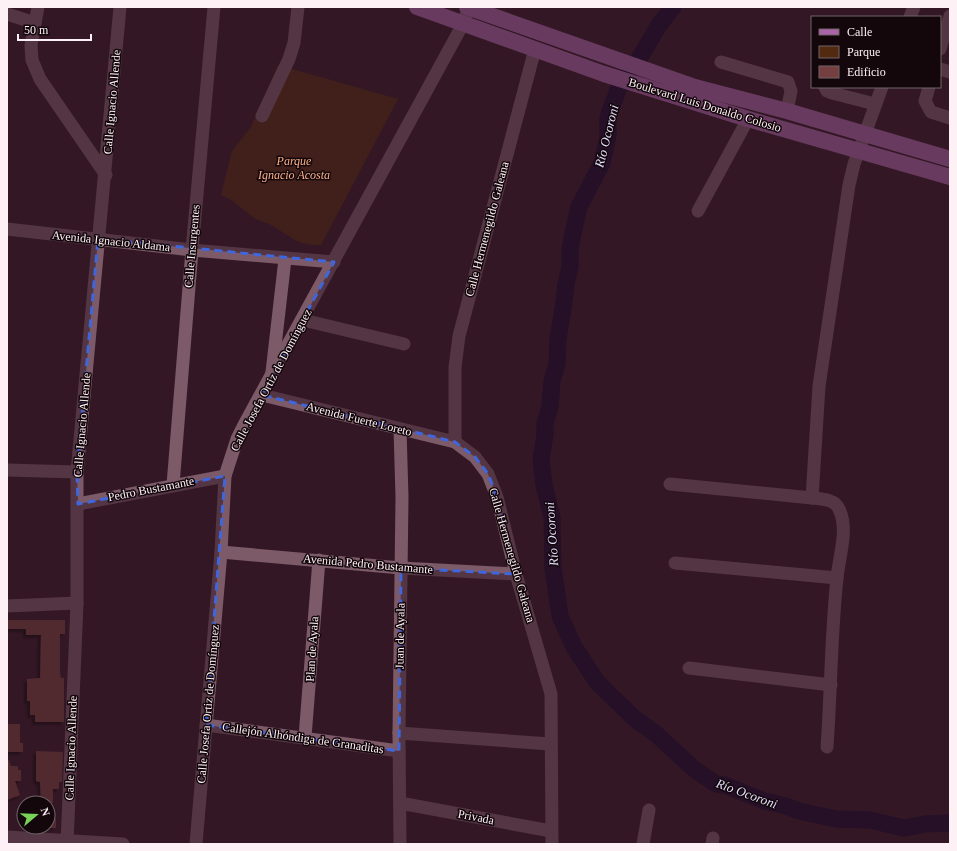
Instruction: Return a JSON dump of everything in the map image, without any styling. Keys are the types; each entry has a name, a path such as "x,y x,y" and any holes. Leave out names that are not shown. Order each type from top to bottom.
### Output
{"main road":[{"name":"Boulevard Luis Donaldo Colosio","path":"417,7 604,74 693,94 787,111 950,159"},
{"name":"Boulevard Luis Donaldo Colosio","path":"468,7 609,58 748,119 950,177"}],"street":[{"path":"38,7 31,45 32,60 40,78 106,175"},
{"name":"Calle Ignacio Allende","path":"67,842 77,603 77,472 98,239 106,175 120,7"},
{"name":"Calle Insurgentes","path":"173,485 214,7"},
{"path":"262,116 289,59 294,43 298,7"},
{"name":"Calle Josefa Ortiz de Domínguez","path":"196,844 221,552 225,476 237,439 463,24 468,7"},
{"path":"7,14 35,23"},
{"path":"941,47 948,30 950,16"},
{"name":"Calle Hermenegildo Galeana","path":"535,49 459,336 455,367 455,442 475,457 488,474 499,505 516,574 551,694 551,838"},
{"path":"721,62 788,82 791,91 787,111"},
{"path":"826,88 827,91 832,93 875,104"},
{"path":"812,498 819,386 849,185 859,150 882,88"},
{"path":"929,88 925,101 931,112 950,118"},
{"path":"698,211 748,119"},
{"name":"Avenida Ignacio Aldama","path":"7,229 192,250 334,262"},
{"path":"271,378 285,259"},
{"path":"303,320 404,344"},
{"name":"Avenida Fuerte Loreto","path":"262,395 455,442"},
{"name":"Juan de Ayala","path":"400,429 402,498 399,733 400,844"},
{"path":"7,470 77,472"},
{"name":"Pedro Bustamante","path":"78,504 225,476"},
{"path":"670,484 812,498 830,501 839,507 843,528 837,578 827,748"},
{"name":"Avenida Pedro Bustamante","path":"221,552 401,568 516,574"},
{"name":"Plan de Ayala","path":"305,738 319,560"},
{"path":"675,563 837,578"},
{"path":"7,606 77,603"},
{"path":"689,668 831,685"},
{"name":"Callejón Alhóndiga de Granaditas","path":"206,725 399,752"},
{"name":"Callejón Alhóndiga de Granaditas","path":"399,733 550,744"},
{"name":"Privada","path":"400,803 551,838"},
{"path":"644,844 649,810"},
{"path":"7,836 67,842 123,844"}],"highlighted area":[{"path":"98,239 334,262 262,395 455,442 475,457 488,474 497,497 516,574 401,568 399,751 206,725 225,476 78,504 77,472"}],"green space":[{"name":"Parque Ignacio Acosta","path":"278,65 398,99 321,245 307,244 296,240 271,225 251,216 231,200 221,195 232,151 251,127"}],"building":[{"path":"7,620 65,620 65,634 60,634 60,672 61,678 64,678 64,722 35,722 35,715 30,715 30,701 27,701 27,679 40,678 41,635 26,635 26,629 7,629"},
{"path":"7,724 20,724 20,743 23,743 23,752 7,752"},
{"path":"36,751 63,752 62,782 59,782 59,789 53,789 53,795 41,795 40,782 36,781"},
{"path":"7,760 9,760 11,766 18,766 18,770 21,770 21,781 15,781 20,795 16,795 16,797 7,800"}],"waterway":[{"name":"Río Ocoroni","path":"673,7 659,25 632,71 621,82 608,117 608,136 602,163 579,207 573,233 570,250 570,267 558,339 557,364 552,381 550,407 545,423 541,460 544,485 552,517 553,568 560,616 574,647 597,682 635,719 655,733 694,769 716,784 725,785 764,801 783,805 799,811 836,819 870,820 904,828 925,824 950,823"}]}
